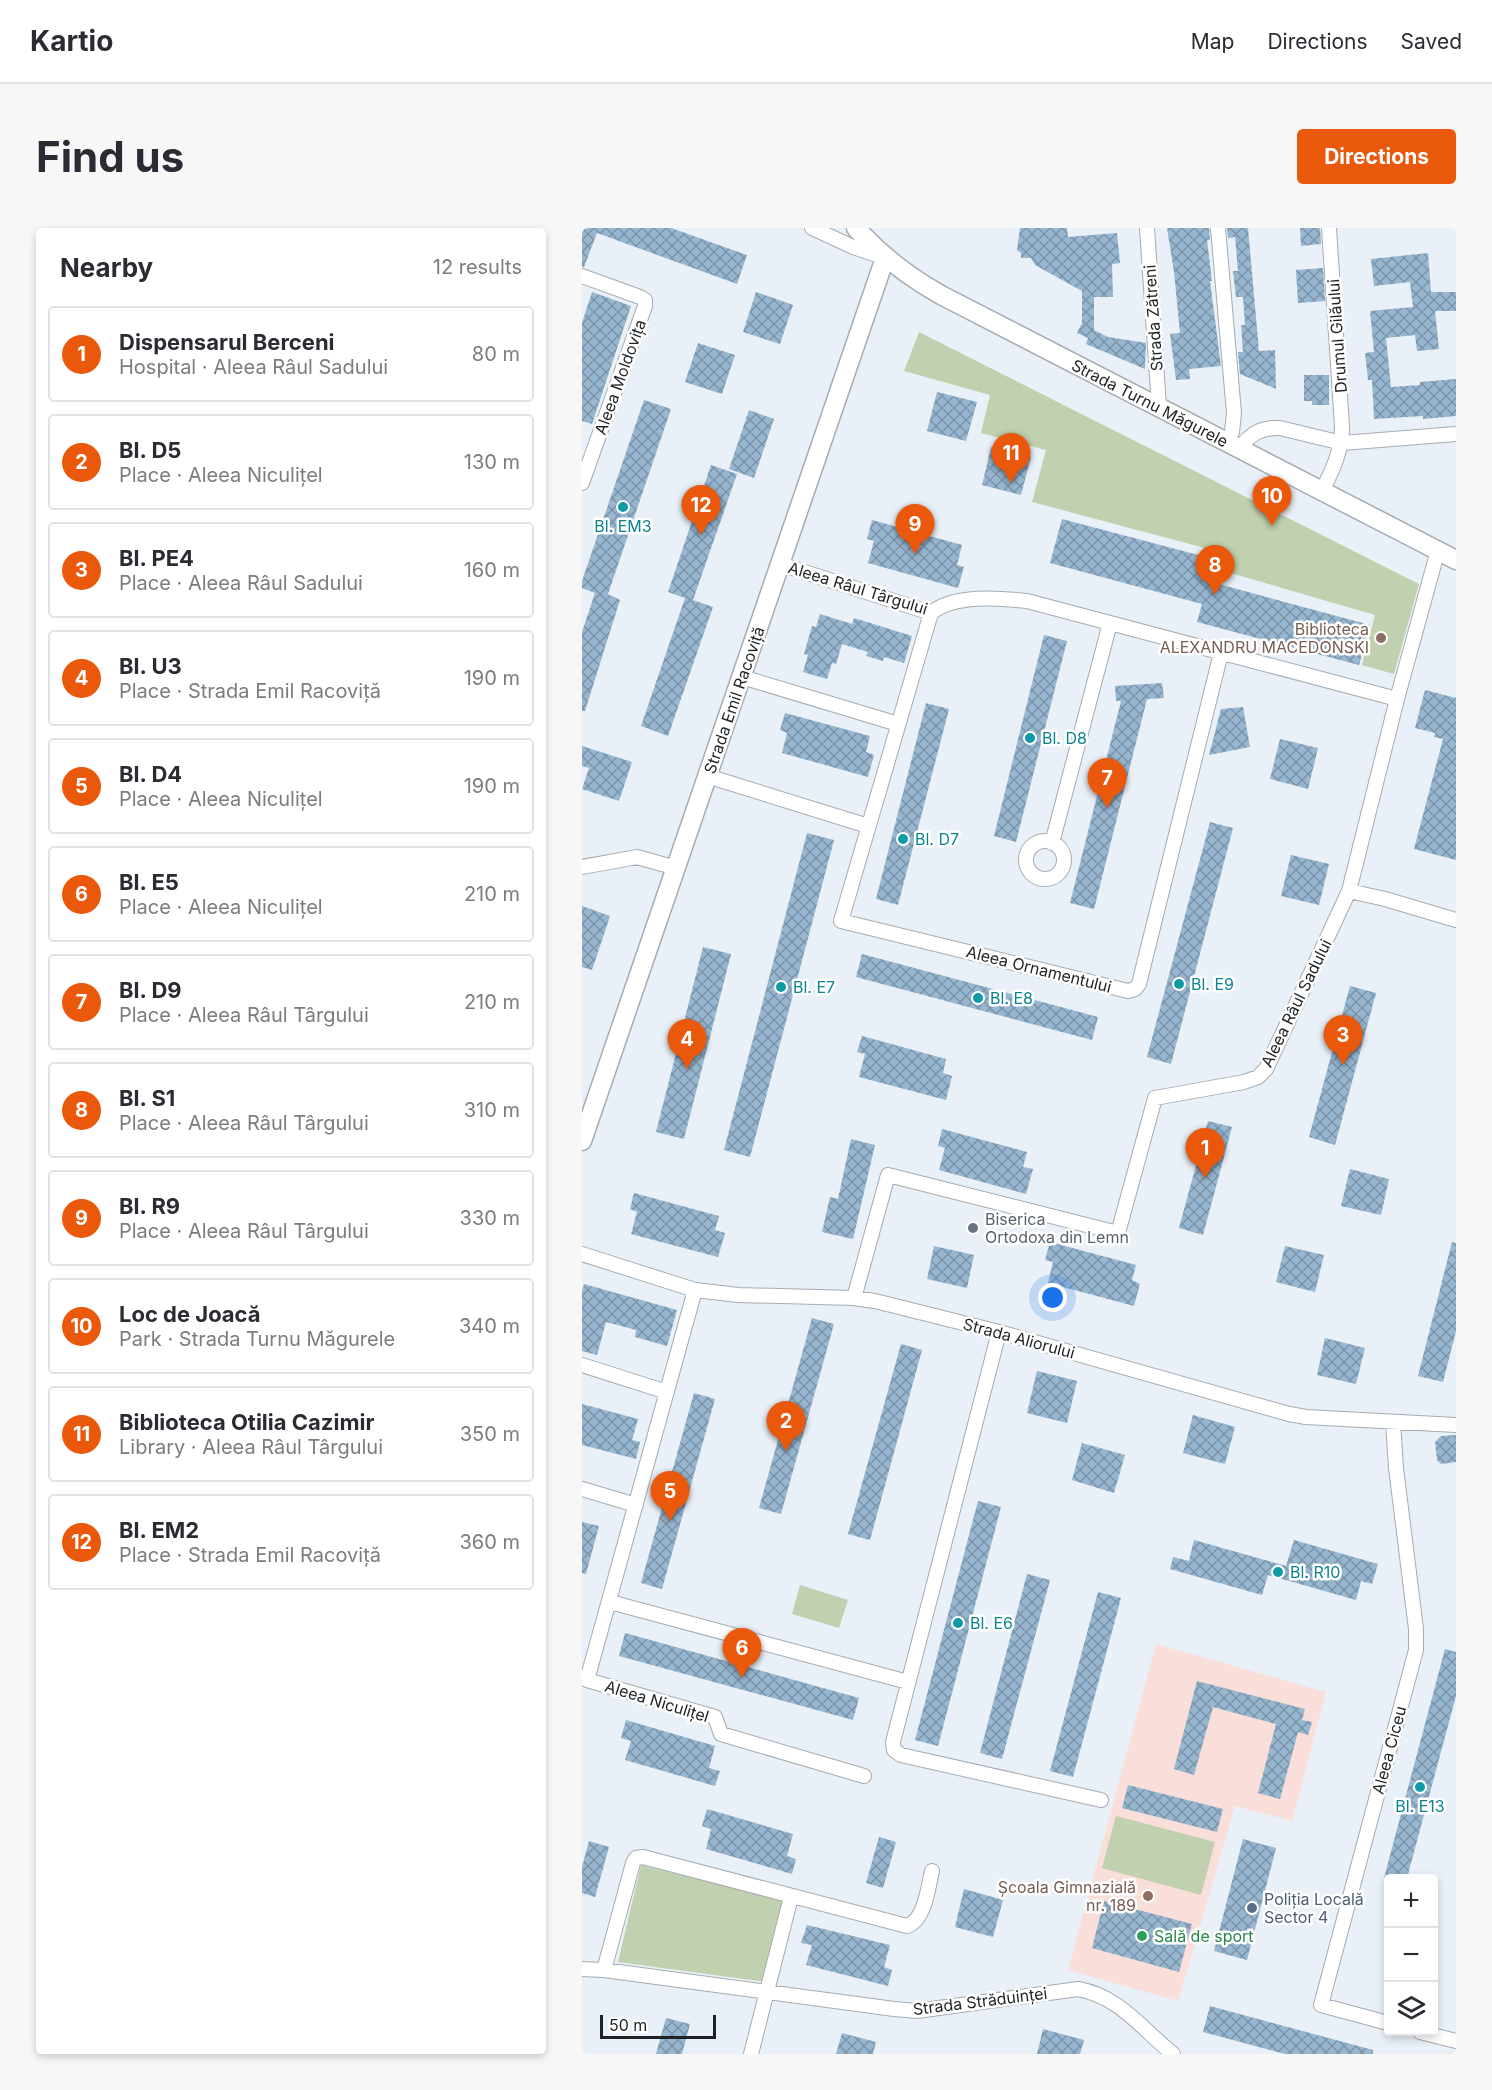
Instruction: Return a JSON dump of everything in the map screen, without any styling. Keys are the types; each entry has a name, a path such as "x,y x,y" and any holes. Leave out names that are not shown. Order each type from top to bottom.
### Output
{"street":[{"path":"812,228 853,247 885,258"},
{"name":"Strada Turnu Măgurele","path":"856,228 885,258 941,295 1456,560"},
{"name":"Strada Zătreni","path":"1147,228 1159,407"},
{"path":"1218,228 1234,413 1233,446 1253,434 1272,428 1342,443 1456,434"},
{"name":"Drumul Gilăului","path":"1322,491 1335,465 1342,443 1341,388 1329,228"},
{"name":"Strada Emil Racoviță","path":"582,1141 885,258"},
{"name":"Aleea Moldovița","path":"582,276 645,300 645,306 582,483"},
{"name":"Aleea Râul Sadului","path":"854,1298 888,1175 1118,1233 1155,1098 1244,1082 1258,1077 1266,1069 1349,891 1437,550"},
{"name":"Aleea Râul Târgului","path":"780,564 931,613 954,602 991,598 1027,602 1397,699"},
{"name":"Aleea Ornamentului","path":"931,613 842,921 1128,991 1135,989 1139,984 1221,653"},
{"path":"1052,843 1110,623"},
{"path":"742,677 898,724"},
{"path":"707,776 868,825"},
{"path":"582,867 637,857 676,868"},
{"path":"1349,891 1456,920"},
{"name":"Strada Aliorului","path":"582,1254 696,1290 738,1295 854,1298 875,1301 999,1332 1290,1414 1306,1417 1456,1425"},
{"name":"Aleea Niculițel","path":"696,1290 587,1680 715,1717 720,1734 864,1776"},
{"path":"999,1332 892,1742 894,1750 901,1755 1101,1800"},
{"path":"582,1365 668,1392"},
{"name":"Aleea Ciceu","path":"1384,2022 1321,2005 1416,1650 1416,1629 1396,1468 1393,1422"},
{"path":"582,1489 636,1505"},
{"path":"610,1602 908,1683"},
{"path":"604,1970 636,1858 643,1857 907,1926 914,1924 920,1915 932,1871"},
{"path":"751,2054 791,1897"},
{"name":"Strada Străduinței","path":"582,1969 917,2011 1067,1990 1090,1991 1119,2005 1173,2054"},
{"path":"1438,2036 1456,2041"}],"shaded area":[{"name":"Școala Gimnazială nr. 189","path":"1156,1644 1326,1692 1292,1821 1235,1806 1178,2001 1068,1970"}],"green space":[{"path":"919,332 1419,584 1394,674 1362,665 1375,615 1227,572 1231,555 1032,502 1046,450 981,433 990,395 904,371"},
{"path":"800,1585 848,1600 839,1628 792,1614"},
{"path":"1116,1816 1215,1842 1201,1895 1102,1868"},
{"path":"641,1865 785,1901 765,1982 618,1962"}],"building":[{"path":"582,228 671,228 747,255 737,284 597,233 584,267 582,267"},
{"path":"1020,228 1067,228 1068,237 1117,233 1120,263 1112,264 1113,297 1094,297 1094,330 1108,337 1146,343 1145,369 1086,344 1088,338 1077,333 1082,323 1082,291 1035,265 1031,258 1021,258 1021,253 1017,250"},
{"path":"1167,228 1209,228 1210,240 1207,240 1212,281 1210,281 1221,366 1189,369 1190,379 1176,380 1170,334 1180,333"},
{"path":"1227,228 1248,228 1259,351 1275,350 1276,389 1240,374 1238,352 1243,352 1241,325 1245,325 1243,297 1236,297 1233,271 1238,271 1235,237 1228,238"},
{"path":"1300,228 1320,228 1321,244 1301,246"},
{"path":"1428,253 1431,292 1456,292 1456,311 1435,311 1439,349 1417,351 1415,335 1386,338 1391,387 1456,379 1456,416 1374,419 1372,380 1368,380 1365,353 1374,352 1370,311 1413,307 1410,282 1374,286 1371,259"},
{"path":"1323,268 1325,301 1298,303 1296,270"},
{"path":"592,292 631,306 592,424 582,421 582,323"},
{"path":"756,292 793,305 780,344 743,332"},
{"path":"698,343 735,355 722,394 685,382"},
{"path":"1304,375 1329,375 1329,405 1312,405 1312,401 1304,401"},
{"path":"937,392 977,402 966,441 927,431"},
{"name":"Bl. EM3","path":"644,400 671,409 608,594 620,600 585,711 582,711 582,632 595,593 582,588 582,581"},
{"path":"749,410 774,419 754,478 729,469"},
{"path":"991,447 1031,457 1021,495 982,485"},
{"path":"711,465 737,474 693,600 713,607 668,736 641,726 685,598 668,592"},
{"path":"1062,519 1221,561 1215,583 1370,625 1359,665 1197,622 1202,604 1050,563"},
{"path":"872,520 962,545 957,565 964,567 958,588 868,563 874,541 867,539"},
{"path":"820,614 852,624 854,618 912,636 904,663 884,657 883,661 866,656 868,652 842,644 836,664 832,663 827,679 803,672 808,655 804,654 812,626 816,627"},
{"name":"Bl. D8","path":"1044,635 1067,641 1016,842 994,836"},
{"path":"1162,683 1164,698 1147,699 1094,909 1070,903 1121,701 1116,701 1115,686"},
{"path":"1425,690 1456,698 1456,860 1414,849 1443,739 1434,737 1435,733 1415,728"},
{"name":"Bl. D7","path":"926,703 949,709 898,905 876,899"},
{"path":"1243,707 1250,747 1209,755 1221,709"},
{"path":"785,713 870,736 866,752 874,755 868,777 782,753 787,733 780,730"},
{"path":"1280,739 1318,748 1308,789 1270,779"},
{"path":"582,746 632,762 619,801 582,789 589,768 582,766"},
{"name":"Bl. E9","path":"1210,822 1233,828 1171,1064 1147,1057"},
{"name":"Bl. E7","path":"807,833 834,840 750,1157 724,1150"},
{"path":"1291,855 1329,864 1319,905 1281,896"},
{"path":"582,906 610,916 592,970 582,967"},
{"path":"703,947 731,954 684,1139 656,1132"},
{"name":"Bl. E8","path":"862,954 1098,1017 1092,1040 856,977"},
{"path":"1350,986 1376,993 1335,1145 1309,1137"},
{"path":"862,1036 946,1059 943,1073 952,1076 946,1100 859,1077 865,1054 857,1052"},
{"path":"1208,1121 1232,1127 1203,1235 1179,1228"},
{"path":"942,1129 1027,1152 1023,1167 1033,1169 1026,1194 939,1170 945,1148 938,1146"},
{"path":"851,1139 875,1145 853,1239 822,1232 830,1197 838,1199"},
{"path":"1350,1169 1389,1179 1381,1215 1341,1206"},
{"path":"634,1193 719,1216 715,1230 725,1233 718,1257 631,1234 637,1212 630,1209"},
{"path":"1050,1242 1136,1265 1132,1280 1140,1284 1134,1306 1048,1283 1053,1262 1045,1260"},
{"path":"1452,1242 1456,1243 1456,1331 1443,1382 1418,1376"},
{"path":"934,1246 974,1255 967,1288 927,1279"},
{"path":"1285,1246 1324,1255 1315,1292 1276,1282"},
{"path":"584,1284 677,1310 667,1346 635,1337 636,1330 606,1322 597,1355 582,1351"},
{"path":"812,1318 834,1324 781,1514 759,1508"},
{"path":"1325,1338 1365,1348 1356,1384 1317,1375"},
{"path":"901,1344 922,1350 870,1540 848,1534"},
{"path":"1037,1371 1077,1381 1067,1423 1027,1413"},
{"path":"694,1393 715,1399 662,1589 641,1583"},
{"path":"582,1404 638,1419 632,1440 640,1442 636,1459 582,1445"},
{"path":"1193,1415 1235,1427 1225,1464 1183,1453"},
{"path":"1456,1435 1456,1462 1441,1464 1437,1460 1435,1442 1441,1436"},
{"path":"1082,1443 1125,1455 1114,1493 1072,1480"},
{"name":"Bl. E6","path":"978,1501 1001,1507 938,1746 915,1740"},
{"path":"582,1522 599,1526 586,1574 582,1573"},
{"name":"Bl. R10","path":"1194,1540 1286,1566 1294,1540 1378,1564 1372,1584 1361,1581 1356,1600 1268,1575 1262,1595 1170,1569 1173,1557 1189,1561"},
{"path":"1027,1574 1050,1580 1002,1759 980,1753"},
{"path":"1098,1592 1121,1598 1073,1777 1050,1771"},
{"path":"625,1633 859,1698 853,1720 619,1656"},
{"name":"Bl. E13","path":"1445,1649 1456,1652 1456,1696 1408,1874 1385,1874"},
{"path":"1197,1681 1305,1709 1302,1720 1312,1722 1308,1735 1298,1732 1280,1799 1258,1793 1276,1724 1213,1707 1194,1775 1174,1769"},
{"path":"626,1720 715,1746 709,1768 720,1771 715,1786 625,1760 631,1741 621,1738"},
{"path":"1128,1785 1223,1809 1217,1832 1122,1808"},
{"path":"707,1809 793,1834 787,1856 796,1859 792,1874 706,1849 711,1829 702,1826"},
{"path":"879,1837 896,1842 883,1888 866,1883"},
{"path":"1243,1839 1276,1848 1247,1960 1214,1951"},
{"path":"589,1841 609,1847 595,1897 582,1893 582,1867"},
{"path":"964,1889 1003,1900 993,1937 955,1927"},
{"name":"Sală de sport","path":"1104,1901 1192,1924 1179,1972 1092,1948"},
{"path":"807,1925 890,1945 884,1967 892,1970 888,1986 806,1965 812,1945 801,1943"},
{"path":"1210,2006 1373,2050 1373,2054 1285,2054 1203,2032"},
{"path":"666,2018 690,2024 682,2054 656,2054"},
{"path":"1043,2029 1084,2040 1080,2054 1037,2054"},
{"path":"842,2033 876,2042 873,2054 836,2054"}],"place":[{"name":"Biblioteca Otilia Cazimir","path":"1011,483"},
{"name":"Bl. EM3","path":"623,507"},
{"name":"Loc de Joacă","path":"1272,526"},
{"name":"Bl. EM2","path":"701,535"},
{"name":"Bl. R9","path":"915,554"},
{"name":"Bl. S1","path":"1215,595"},
{"name":"Biblioteca ALEXANDRU MACEDONSKI","path":"1381,638"},
{"name":"Bl. D8","path":"1030,738"},
{"name":"Bl. D9","path":"1107,808"},
{"name":"Bl. D7","path":"903,839"},
{"name":"Bl. E9","path":"1179,984"},
{"name":"Bl. E7","path":"781,987"},
{"name":"Bl. E8","path":"978,998"},
{"name":"Bl. PE4","path":"1343,1065"},
{"name":"Bl. U3","path":"687,1069"},
{"name":"Dispensarul Berceni","path":"1205,1178"},
{"name":"Biserica Ortodoxa din Lemn","path":"973,1228"},
{"name":"Bl. D5","path":"786,1451"},
{"name":"Bl. D4","path":"670,1521"},
{"name":"Bl. R10","path":"1278,1572"},
{"name":"Bl. E6","path":"958,1623"},
{"name":"Bl. E5","path":"742,1678"},
{"name":"Bl. E13","path":"1420,1787"},
{"name":"Școala Gimnazială nr. 189","path":"1148,1896"},
{"name":"Poliția Locală Sector 4","path":"1252,1908"},
{"name":"Sală de sport","path":"1142,1936"}]}
